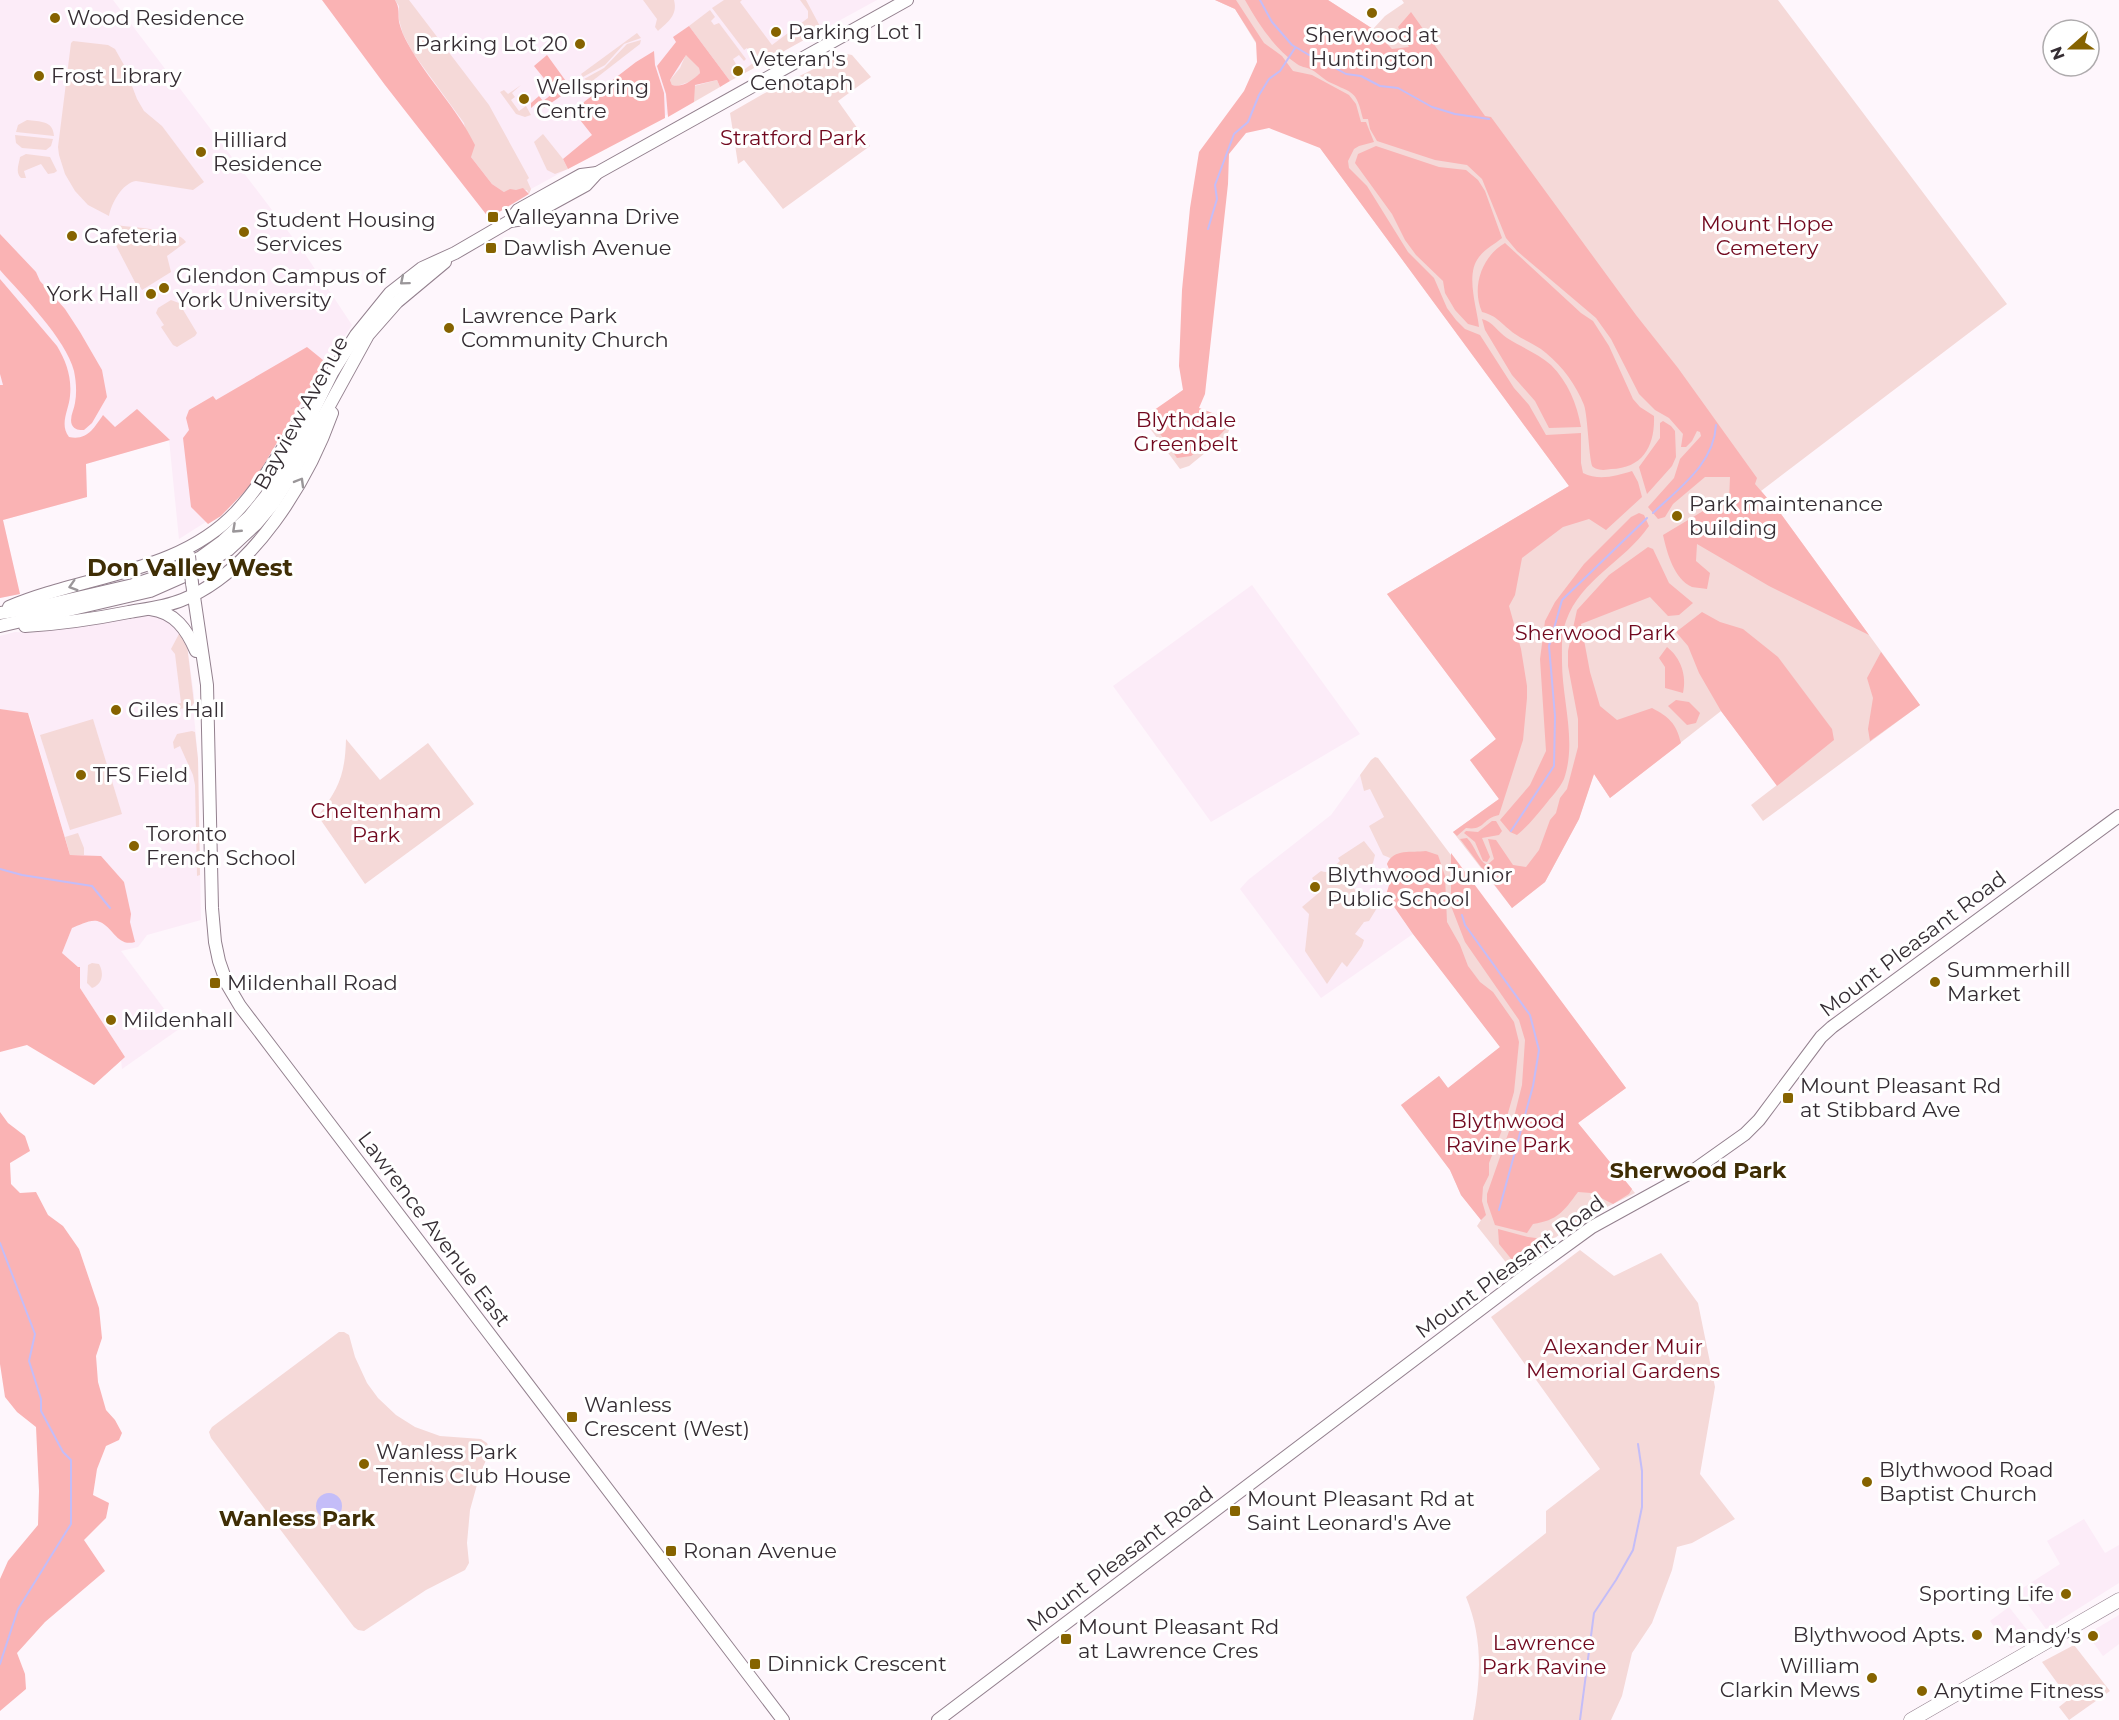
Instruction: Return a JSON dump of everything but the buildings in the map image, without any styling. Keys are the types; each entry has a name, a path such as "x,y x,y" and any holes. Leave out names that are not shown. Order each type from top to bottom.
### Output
{"main road":[{"name":"Bayview Avenue","path":"0,612 34,608 133,585 169,573 201,556 223,541 249,517 266,496 299,440 332,373 361,328 390,293 422,268 455,253 510,221 524,219 586,185 597,173 907,0"},
{"name":"Bayview Avenue","path":"0,626 150,591 194,572 228,550 256,524 273,504 289,479 361,345 397,302 455,253"},
{"path":"0,626 48,625 169,604 228,572 244,558 281,513 297,488 320,444 346,372"},
{"path":"0,612 19,602 188,552 213,533 259,485 332,373"},
{"name":"Lawrence Avenue East","path":"188,552 207,685 213,921 219,961 227,984 240,1006 783,1720"},
{"name":"Lawrence Avenue East","path":"193,593 192,626 200,682 207,704"},
{"path":"146,609 156,610 173,617 188,633 196,651"},
{"name":"Mount Pleasant Road","path":"938,1720 1592,1227 1690,1173 1745,1134 1760,1120 1826,1032 2119,816"},
{"path":"1911,1720 2119,1600"}],"shaded area":[{"name":"Glendon Campus of York University","path":"0,0 113,0 303,251 352,325 257,473 220,513 179,539 169,440 86,464 87,497 3,520 20,594 0,598"},
{"path":"322,0 877,0 531,189 526,196 489,218"},
{"path":"1252,585 1360,734 1211,822 1113,686"},
{"name":"Toronto French School","path":"148,614 174,624 187,645 194,695 198,759 201,920 147,935 138,947 121,951 179,1029 122,1069 121,1060 125,1057 80,988 78,967 62,953 72,928 70,855 29,714 0,709 0,636"},
{"name":"Blythwood Junior Public School","path":"1360,775 1364,790 1370,788 1385,818 1390,858 1387,865 1392,876 1386,895 1413,934 1321,998 1240,889 1248,880 1331,815"},
{"path":"329,1493 338,1497 342,1506 338,1515 329,1519 320,1515 316,1506 320,1497"},
{"path":"2084,1519 2105,1553 2119,1545 2119,1583 2046,1629 2018,1591 2060,1564 2047,1541"},
{"path":"2009,1607 2031,1635 2011,1649 1990,1621"},
{"path":"2119,1615 2119,1644 2103,1656 2087,1634"}],"green space":[{"path":"322,0 395,0 399,22 407,41 475,145 471,157 492,184 504,192 523,188 529,194 489,218"},
{"path":"395,0 409,0 489,105 529,178 527,180 531,189 529,194 527,190 504,192 492,184 471,157 464,123 413,53 403,34 399,20 399,6"},
{"path":"643,0 674,0 673,14 658,31 655,27 657,19"},
{"path":"724,0 742,0 740,2 772,45 808,18 808,11 800,0 806,0 822,30 759,65 747,48 744,50 712,8"},
{"name":"Mount Hope Cemetery","path":"1215,0 1328,0 1373,29 1385,16 1404,3 1402,0 1778,0 2007,304 1761,491 1781,514 1920,705 1763,821 1751,805 1777,785 1721,711 1610,798 1594,774 1579,819 1545,882 1512,908 1453,832 1499,799 1470,760 1496,739 1387,594 1569,486 1320,148 1235,9"},
{"path":"1215,0 1236,0 1264,43 1282,56 1293,71 1312,75 1349,95 1356,104 1361,122 1366,122 1374,142 1354,149 1348,161 1349,168 1367,186 1408,252 1434,278 1447,308 1456,320 1465,329 1480,335 1514,388 1529,405 1546,435 1581,433 1583,473 1601,477 1632,471 1638,482 1642,497 1606,530 1589,519 1563,527 1522,558 1515,595 1509,606 1521,649 1527,686 1523,740 1499,815 1477,828 1466,828 1457,836 1453,832 1499,799 1470,760 1496,739 1387,594 1569,486 1320,148 1269,128 1246,133 1229,154 1228,184 1205,394 1199,408 1233,421 1219,436 1191,456 1177,458 1147,415 1183,390 1179,366 1182,290 1190,208 1199,152 1244,91 1257,62 1256,42 1235,9"},
{"path":"1245,0 1328,0 1373,29 1392,49 1409,47 1398,27 1411,12 1485,116 1491,117 1636,315 1678,368 1757,478 1755,484 1781,514 1869,635 1769,586 1697,544 1696,561 1710,573 1707,589 1692,587 1680,578 1669,557 1663,535 1703,511 1719,508 1729,501 1730,477 1705,477 1673,504 1665,517 1658,519 1648,507 1674,478 1680,459 1701,436 1700,432 1697,431 1686,447 1681,447 1683,434 1669,418 1655,410 1639,394 1611,339 1596,318 1517,251 1506,238 1482,179 1467,165 1435,160 1377,141 1370,129 1368,119 1363,119 1353,94 1289,58 1268,35"},
{"path":"710,10 715,17 711,21 714,25 719,23 746,59 744,61 739,55 733,59 736,64 732,67 737,75 753,63 756,67 730,81 689,26"},
{"path":"689,26 730,81 720,87 717,80 695,85 694,102 668,117 666,94 657,66 676,42 673,37","holes":["686,55 699,68 700,73 691,81 672,85 670,80"]},
{"path":"637,33 641,38 624,44 605,65 583,77 581,74"},
{"path":"641,40 640,44 591,82 584,79 604,68 627,44"},
{"path":"73,41 108,45 115,49 144,111 162,126 204,182 193,190 136,181 126,186 118,195 109,216 88,205 75,191 65,174 58,147"},
{"path":"654,51 655,65 664,93 665,118 568,169 563,159 592,135 573,111 570,113 636,62"},
{"path":"686,54 699,68 700,73 692,81 677,86 672,85 670,80 680,68"},
{"name":"Stratford Park","path":"847,54 852,55 871,77 838,101 870,146 783,209 744,160 738,164 730,113 763,94"},
{"path":"547,55 568,84 572,85 571,89 544,108 539,101 531,108 531,103 539,96 543,101 555,92 534,66"},
{"path":"717,80 720,87 694,102 694,86"},
{"path":"521,85 512,93 515,97 511,100 519,111 526,106 531,115 525,117 516,114 500,92 504,90 508,94"},
{"path":"27,120 48,124 54,136 16,132 18,125"},
{"path":"543,134 568,169 555,174 547,170 534,142"},
{"path":"15,135 53,139 51,146 46,150 22,148 16,143"},
{"path":"1376,146 1439,167 1466,170 1478,180 1485,191 1502,238 1484,252 1475,264 1472,282 1479,327 1468,324 1455,310 1445,293 1443,281 1416,255 1405,240 1392,214 1355,163 1358,154"},
{"path":"26,154 50,157 57,171 48,174 41,164 24,171 26,178 21,178 18,165 20,157"},
{"path":"116,225 154,229 181,237 186,242 167,256 171,272 142,290 139,285 137,286 110,234 112,227"},
{"path":"0,234 36,272 40,281 65,309 102,370 107,397 92,423 84,430 76,429 71,422 76,387 74,371 69,358 53,332 0,270"},
{"path":"1505,243 1581,313 1593,321 1609,346 1633,399 1640,407 1654,416 1654,427 1649,446 1639,460 1631,465 1605,470 1593,467 1584,405 1568,377 1558,364 1542,350 1515,334 1496,318 1482,312 1478,292 1481,273 1490,256"},
{"path":"0,279 57,346 63,357 70,382 65,422 69,437 85,435 93,429 103,415 115,427 137,409 170,440 86,464 87,497 3,520 20,594 0,598 0,385 3,385 0,374"},
{"path":"171,300 179,303 197,333 177,347 173,345 161,327 164,325 156,313 158,308"},
{"path":"1482,319 1489,322 1507,338 1551,365 1571,394 1581,427 1549,428 1535,401 1512,375 1485,330"},
{"path":"307,347 323,360 323,366 253,483 221,516 208,524 191,507 183,438 189,430 186,418 189,410 213,396 216,400"},
{"name":"Blythdale Greenbelt","path":"1183,390 1199,408 1233,421 1227,435 1189,466 1180,469 1143,419"},
{"path":"1663,421 1675,431 1676,457 1672,466 1647,494 1639,467 1660,438 1660,423"},
{"path":"1639,513 1644,515 1649,526 1628,550 1592,582 1573,606 1566,621 1562,662 1569,735 1568,765 1558,789 1532,821 1517,835 1510,832 1500,820 1530,785 1546,751 1540,659 1545,621 1555,602 1584,564 1631,517"},
{"path":"1648,547 1653,549 1669,583 1693,603 1679,615 1668,616 1650,597 1581,624 1590,672 1600,706 1617,720 1652,708 1671,721 1681,743 1610,798 1594,774 1579,819 1545,882 1512,908 1460,839 1467,838 1481,860 1487,865 1494,859 1488,839 1496,840 1513,865 1526,867 1539,850 1550,820 1556,813 1560,798 1567,789 1578,747 1578,719 1568,666 1568,651 1577,610 1609,575"},
{"path":"1702,612 1720,622 1743,629 1778,657 1832,729 1834,740 1777,786 1721,711 1699,673 1688,646 1676,632"},
{"path":"180,632 187,645 194,703 190,708 177,709 172,705 181,703 175,654 171,649"},
{"path":"1667,647 1676,656 1682,668 1683,693 1665,688 1665,667 1659,658"},
{"path":"1881,652 1920,705 1870,741 1868,729 1873,698 1867,678"},
{"path":"1676,700 1689,702 1700,713 1696,723 1687,725 1668,706"},
{"path":"0,709 28,713 70,855 101,856 124,882 135,942 124,942 105,925 97,921 90,921 72,928 62,953 80,967 80,988 125,1057 94,1085 27,1045 0,1052"},
{"name":"TFS Field","path":"93,719 122,814 70,830 40,735"},
{"path":"195,732 198,759 200,875 197,876 195,785 180,746 174,749 173,742 177,734"},
{"name":"Cheltenham Park","path":"346,739 380,780 428,743 474,804 365,884 318,816 340,780"},
{"name":"Blythwood Ravine Park","path":"1375,757 1626,1088 1578,1123 1635,1193 1575,1223 1512,1270 1477,1226 1481,1220 1461,1195 1450,1170 1401,1105 1439,1076 1448,1088 1500,1047 1413,934 1386,895 1392,876 1387,864 1390,858 1383,855 1369,826 1384,817 1370,789 1364,791 1360,775"},
{"path":"1492,821 1496,821 1502,831 1499,835 1482,838 1490,857 1487,862 1483,861 1475,842 1464,833 1466,831 1478,832"},
{"path":"78,833 84,848 84,855 70,855 65,837"},
{"path":"1364,841 1375,855 1373,863 1362,874 1359,875 1357,871 1348,882 1359,894 1362,893 1380,903 1369,921 1364,922 1355,934 1364,940 1362,946 1347,967 1342,962 1327,984 1305,951 1309,914 1302,907 1321,891 1312,878 1321,871 1330,871 1340,861 1338,858"},
{"path":"1426,851 1438,855 1445,876 1447,922 1460,945 1468,966 1480,982 1493,992 1514,1022 1519,1042 1514,1092 1489,1163 1489,1175 1483,1187 1482,1201 1486,1215 1481,1220 1461,1195 1450,1170 1401,1105 1439,1076 1448,1088 1500,1047 1413,934 1386,895 1392,876 1387,864 1390,859 1398,853"},
{"path":"1451,853 1626,1088 1578,1123 1632,1189 1629,1194 1613,1204 1591,1193 1578,1192 1559,1214 1533,1224 1527,1233 1495,1225 1487,1202 1487,1194 1514,1117 1522,1085 1525,1040 1519,1020 1465,942 1451,906"},
{"path":"99,964 102,974 98,984 92,988 87,983 88,965"},
{"path":"0,1112 8,1123 25,1136 30,1151 10,1163 11,1184 20,1193 36,1192 48,1215 63,1226 79,1249 99,1308 102,1338 96,1356 98,1382 106,1410 122,1433 119,1440 106,1446 97,1469 93,1495 109,1503 106,1518 84,1540 105,1571 45,1622 17,1653 25,1674 26,1689 0,1711 0,1579 8,1561 38,1525 39,1491 36,1427 17,1412 5,1397 0,1364"},
{"path":"1498,1229 1528,1237 1552,1240 1517,1266 1499,1244"},
{"name":"Alexander Muir Memorial Gardens","path":"1580,1250 1614,1276 1661,1253 1698,1303 1715,1387 1700,1474 1735,1519 1692,1543 1677,1547 1672,1570 1652,1623 1632,1653 1622,1696 1611,1720 1473,1720 1478,1689 1479,1658 1472,1612 1466,1597 1546,1533 1546,1511 1600,1469 1491,1317"},
{"name":"Wanless Park","path":"339,1332 349,1335 355,1357 367,1383 378,1398 396,1415 415,1427 440,1436 481,1439 487,1443 490,1451 480,1474 470,1510 467,1543 469,1563 465,1570 426,1590 364,1631 354,1627 211,1438 209,1432 212,1427"},
{"path":"2074,1645 2110,1691 2069,1720 2059,1707 2069,1699 2042,1662"}],"waterway":[{"path":"1260,0 1272,22 1292,45 1309,55 1326,58 1346,74 1361,76 1380,86 1398,88 1432,107 1455,114 1489,119"},
{"path":"1208,229 1217,199 1215,185 1234,134 1248,122 1259,95 1269,79 1280,71 1295,48"},
{"path":"1653,513 1694,474 1702,463 1714,439 1716,425"},
{"path":"1511,831 1554,766 1555,716 1549,646 1562,600 1647,518"},
{"path":"0,869 22,875 92,886 110,908"},
{"path":"1462,915 1465,925 1530,1015 1539,1050 1533,1086 1499,1210"},
{"path":"0,1243 35,1334 29,1361 41,1399 41,1411 63,1452 71,1460 71,1524 18,1609 0,1664"},
{"path":"1580,1720 1594,1613 1633,1550 1642,1507 1642,1471 1638,1444"}],"place":[{"name":"Sherwood at Huntington","path":"1372,13"},
{"name":"Wood Residence","path":"55,18"},
{"name":"Parking Lot 1","path":"776,32"},
{"name":"Parking Lot 20","path":"580,44"},
{"name":"Veteran's Cenotaph","path":"738,71"},
{"name":"Frost Library","path":"39,76"},
{"name":"Wellspring Centre","path":"524,99"},
{"name":"Hilliard Residence","path":"201,152"},
{"name":"Valleyanna Drive","path":"493,217"},
{"name":"Student Housing Services","path":"244,232"},
{"name":"Cafeteria","path":"72,236"},
{"name":"Dawlish Avenue","path":"491,248"},
{"name":"Glendon Campus of York University","path":"164,288"},
{"name":"York Hall","path":"151,294"},
{"name":"Lawrence Park Community Church","path":"449,328"},
{"name":"Park maintenance building","path":"1677,516"},
{"name":"Giles Hall","path":"116,710"},
{"name":"TFS Field","path":"81,775"},
{"name":"Toronto French School","path":"134,846"},
{"name":"Blythwood Junior Public School","path":"1315,887"},
{"name":"Summerhill Market","path":"1935,982"},
{"name":"Mildenhall Road","path":"215,983"},
{"name":"Mildenhall","path":"111,1020"},
{"name":"Mount Pleasant Rd at Stibbard Ave","path":"1788,1098"},
{"name":"Wanless Crescent (West)","path":"572,1417"},
{"name":"Wanless Park Tennis Club House","path":"364,1464"},
{"name":"Blythwood Road Baptist Church","path":"1867,1482"},
{"name":"Mount Pleasant Rd at Saint Leonard's Ave","path":"1235,1511"},
{"name":"Ronan Avenue","path":"671,1551"},
{"name":"Sporting Life","path":"2066,1594"},
{"name":"Blythwood Apts.","path":"1977,1635"},
{"name":"Mandy's","path":"2093,1636"},
{"name":"Mount Pleasant Rd at Lawrence Cres","path":"1066,1639"},
{"name":"Dinnick Crescent","path":"755,1664"},
{"name":"William Clarkin Mews","path":"1872,1678"},
{"name":"Anytime Fitness","path":"1922,1691"}],"district":[{"name":"Don Valley West","path":"190,568"},
{"name":"Sherwood Park","path":"1698,1170"},
{"name":"Wanless Park","path":"297,1518"}],"park label":[{"name":"Lawrence Park Ravine","path":"1544,1655"}]}
